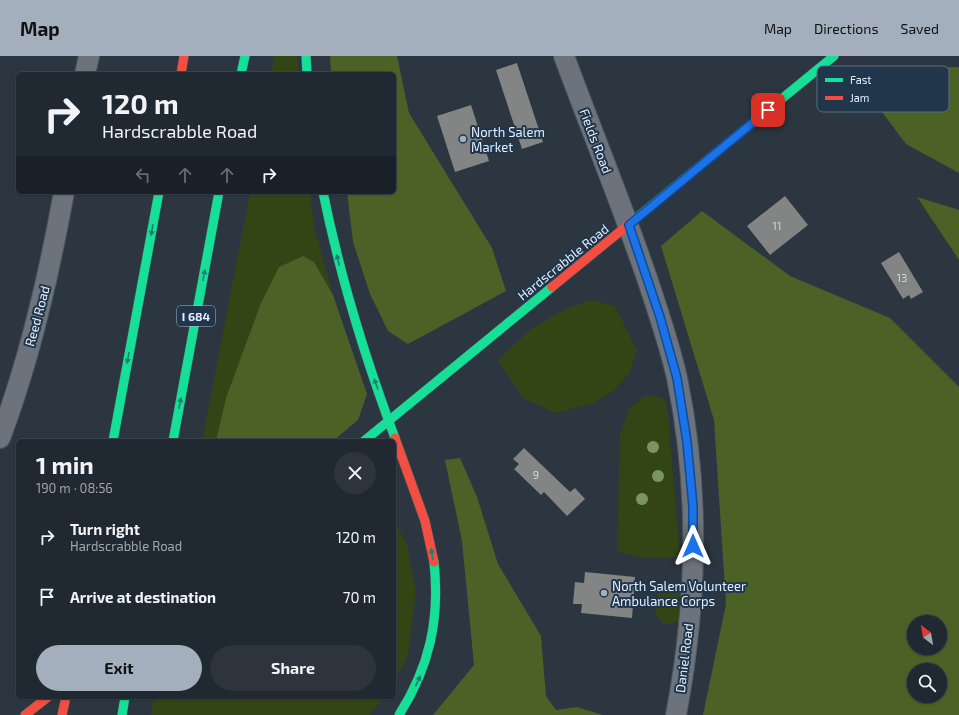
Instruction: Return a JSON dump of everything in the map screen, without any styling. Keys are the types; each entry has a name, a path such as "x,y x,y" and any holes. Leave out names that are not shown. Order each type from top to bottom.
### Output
{"main road":[{"path":"181,72 184,56"},
{"path":"241,72 244,56"},
{"path":"306,56 307,72"},
{"name":"Hardscrabble Road","path":"822,66 834,56"},
{"name":"Hardscrabble Road","path":"366,439 817,70"},
{"path":"113,439 159,194"},
{"name":"I 684","path":"173,439 219,194"},
{"path":"323,194 344,288 359,337 396,439"},
{"path":"396,440 426,525 433,556 436,588 435,617 431,644 422,673 408,703 399,715"},
{"path":"25,715 45,699"},
{"path":"62,715 66,699"},
{"path":"122,715 125,699"}],"street":[{"path":"85,72 89,56"},
{"name":"Fields Road","path":"564,56 596,144 629,225"},
{"name":"Reed Road","path":"0,438 41,304 64,194"},
{"name":"Daniel Road","path":"629,225 660,317 677,378 687,442 693,506 693,573 687,640 676,715"}],"green space":[{"path":"274,56 297,56 298,72 271,72"},
{"path":"330,56 397,56 409,113 492,248 506,291 408,344 388,331 370,294 353,242 347,194 396,194 396,72 331,72"},
{"path":"949,67 959,67 959,173 906,144 882,112 949,112"},
{"path":"250,194 310,194 314,226 333,295 314,262 303,256 279,267 217,439 202,439"},
{"path":"917,197 959,210 959,260"},
{"path":"702,211 790,276 890,318 959,387 959,715 703,715 726,604 714,420 661,246"},
{"path":"303,256 314,262 333,295 367,394 358,420 335,439 216,439 226,398 261,303 279,267"},
{"path":"591,300 615,306 637,351 629,374 612,392 591,404 555,413 523,398 498,360 532,328 567,308"},
{"path":"651,395 662,398 667,404 680,557 648,558 632,556 617,551 620,433 630,408 643,397"},
{"path":"460,458 477,497 498,564 541,636 546,696 556,710 577,707 603,715 433,715 474,665 462,541 445,460"},
{"path":"396,525 407,544 416,592 408,655 396,677"},
{"path":"669,581 677,583 679,586 679,621 670,624 663,623 656,615 657,595 664,584"},
{"path":"154,699 383,699 369,715 151,715"}],"building":[{"path":"517,63 543,142 522,149 496,70"},
{"name":"North Salem Market","path":"471,105 489,161 455,172 437,116"},
{"path":"785,196 808,225 770,255 747,226"},
{"path":"899,252 923,292 911,299 909,295 903,299 881,263"},
{"path":"524,448 570,492 575,488 585,499 567,516 544,492 541,495 514,469 519,464 513,459"},
{"name":"North Salem Volunteer Ambulance Corps","path":"585,572 635,577 632,618 581,613 582,604 573,604 575,582 584,583"}],"traffic: fast":[{"path":"241,72 245,56"},
{"path":"306,56 307,72"},
{"path":"822,66 834,56"},
{"path":"634,220 817,70"},
{"path":"113,439 159,194"},
{"path":"173,439 219,194"},
{"path":"323,194 345,286 373,378 395,438"},
{"path":"366,439 552,287"},
{"path":"399,715 410,697 425,660 430,642 434,623 434,562"},
{"path":"122,715 125,699"}],"traffic: jam":[{"path":"181,72 184,56"},
{"path":"552,287 634,220"},
{"path":"396,441 425,521 434,562"},
{"path":"25,715 45,699"},
{"path":"62,715 66,699"}],"place":[{"name":"North Salem Market","path":"463,139"},
{"name":"North Salem Volunteer Ambulance Corps","path":"604,593"}],"route":[{"path":"693,546 693,506 687,442 677,378 660,317 629,225 768,110"}]}
